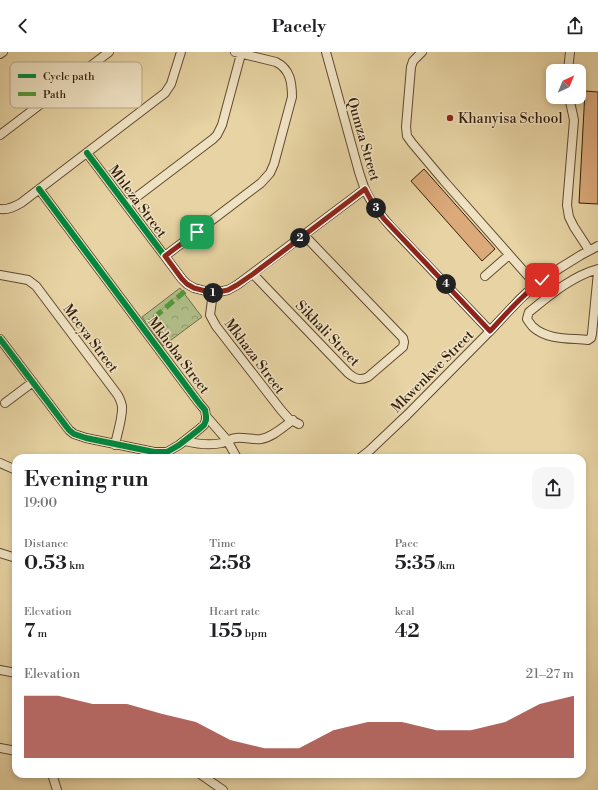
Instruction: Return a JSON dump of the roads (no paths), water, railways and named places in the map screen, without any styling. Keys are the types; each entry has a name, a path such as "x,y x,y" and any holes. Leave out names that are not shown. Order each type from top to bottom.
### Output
{"street":[{"path":"96,62 109,52"},
{"path":"0,209 14,207 165,93 171,84 181,52"},
{"name":"Qumza Street","path":"326,52 359,172 365,189 375,207 387,223 490,331"},
{"path":"422,52 413,61 411,66 406,127 407,136 444,181 536,285"},
{"path":"569,64 570,52"},
{"path":"126,205 217,135 222,125 238,53 276,62 286,69 289,74 292,97 274,164 270,172 261,183 165,256"},
{"path":"571,104 574,120 567,205 574,227 589,250"},
{"path":"0,135 35,108"},
{"name":"Mhleza Street","path":"87,153 182,279 194,288 213,293"},
{"name":"Mkhoba Street","path":"0,339 69,430 74,434 115,445 161,453 167,452 185,441 204,425 206,420 205,410 39,189"},
{"path":"213,293 228,290 237,285 365,189"},
{"name":"Sikhali Street","path":"253,274 348,373 358,379 364,380 368,377 403,347 403,338 304,235"},
{"name":"Mkwenkwe Street","path":"365,454 402,420 520,299 536,285 565,265 598,246"},
{"path":"485,276 509,255"},
{"path":"598,269 589,271 559,289 529,312 527,320 533,327 544,334 557,338 588,340 591,338 598,272"},
{"name":"Mceya Street","path":"0,275 24,278 36,286 117,394 122,406 122,413 115,445"},
{"name":"Mkhaza Street","path":"213,293 210,309 212,320 285,415 296,422 275,434 260,439 236,438 227,440"},
{"path":"5,403 33,382"},
{"path":"206,416 227,440 235,454"},
{"path":"185,441 206,445 223,443 227,440"},
{"path":"0,463 12,468"},
{"path":"0,553 12,557"},
{"path":"0,670 12,672"},
{"path":"0,748 12,750"},
{"path":"53,778 56,790"},
{"path":"206,778 223,790"}],"place":[{"name":"Khanyisa School","path":"450,118"}]}
